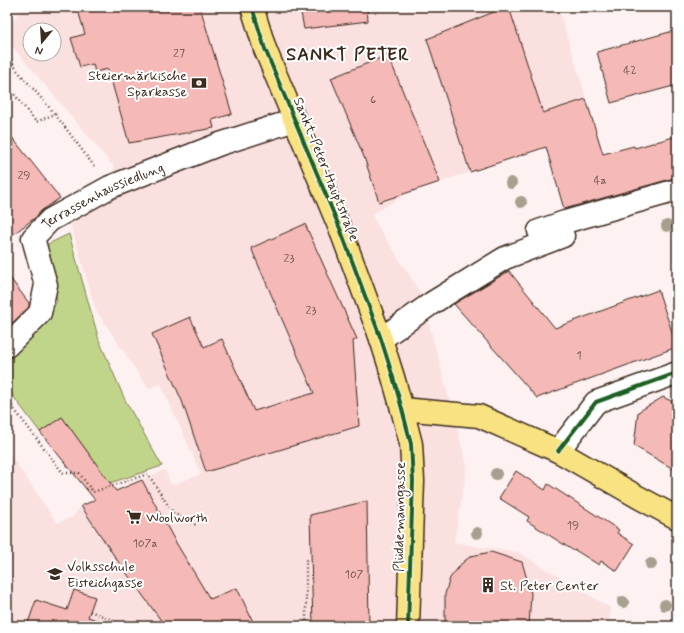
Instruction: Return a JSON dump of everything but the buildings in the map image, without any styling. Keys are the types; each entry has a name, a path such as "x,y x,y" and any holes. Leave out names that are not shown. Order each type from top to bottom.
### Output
{"main road":[{"name":"Sankt-Peter-Hauptstraße","path":"252,7 265,49 341,231 381,339 402,409"},
{"path":"402,409 479,416 558,451 677,518"},
{"name":"Plüddemanngasse","path":"402,409 411,444 413,480 408,626"}],"street":[{"name":"Terrassenhaussiedlung","path":"7,346 40,313 46,285 33,238 50,220 110,187 220,144 295,120"},
{"path":"505,258 524,236 565,222 677,190"},
{"path":"381,339 432,303 505,258 563,236"},
{"path":"558,451 596,402 677,374"}],"path":[{"path":"7,12 12,7"},
{"path":"7,53 16,69 55,114 110,187"},
{"path":"7,84 36,122 55,114"},
{"path":"7,400 63,473 80,473 93,492 148,474 173,513 198,526"},
{"path":"297,626 306,624 306,556"},
{"path":"90,611 124,626"}],"shaded area":[{"path":"25,7 558,7 596,130 410,192 371,215 421,294 467,466 454,542 518,552 610,608 609,626 7,626 7,450 57,523 73,517 81,506 165,470 171,485 201,474 161,384 148,388 96,310 69,219 115,168 26,62 62,62 62,22 22,22 22,58 12,46 8,26"}],"green space":[{"path":"69,234 99,340 125,400 162,466 110,483 62,417 40,432 7,388 7,356 38,331 57,301 46,245"}],"cycle path":[{"path":"252,7 265,49 341,231 381,339 411,444 413,481 408,626"},
{"path":"558,451 596,402 677,373"}],"place":[{"name":"Steiermärkische Sparkasse","path":"199,83"},
{"name":"Woolworth","path":"134,517"},
{"name":"Volksschule Eisteichgasse","path":"55,574"},
{"name":"St. Peter Center","path":"488,585"}],"district":[{"name":"SANKT PETER","path":"348,54"}]}
